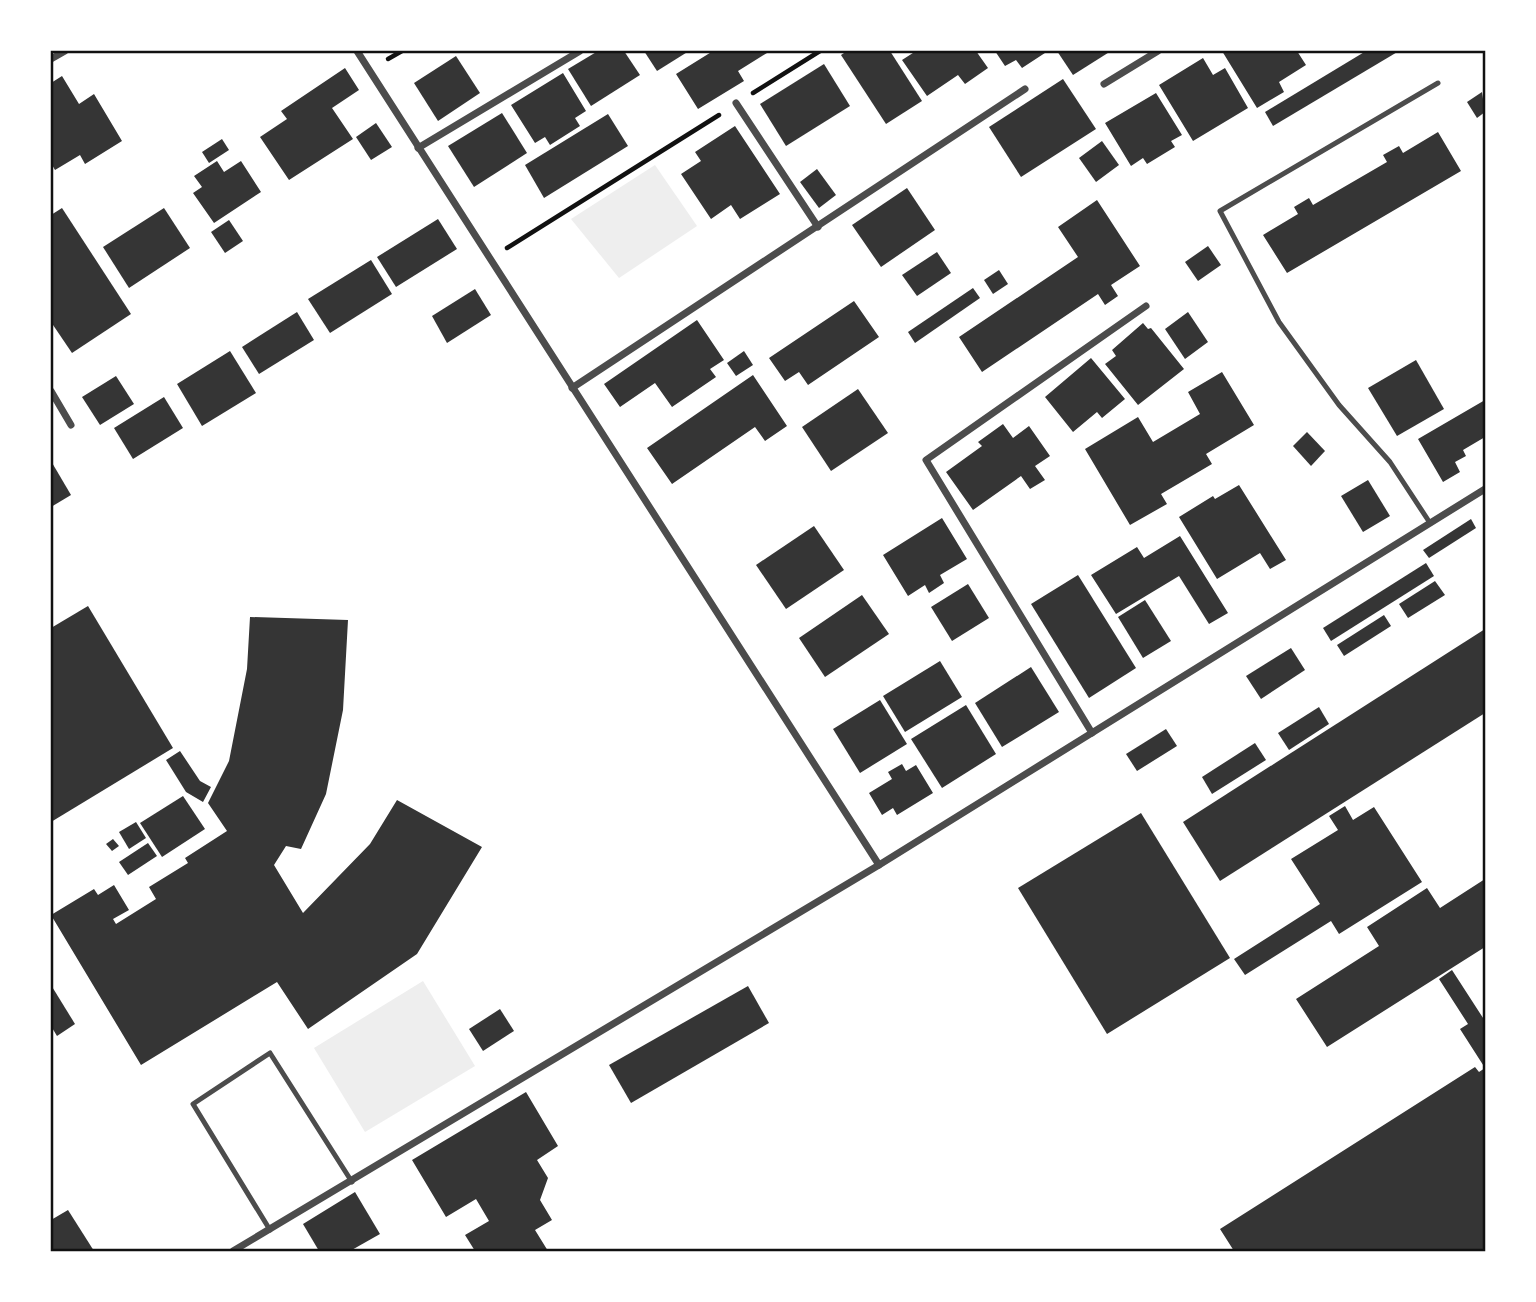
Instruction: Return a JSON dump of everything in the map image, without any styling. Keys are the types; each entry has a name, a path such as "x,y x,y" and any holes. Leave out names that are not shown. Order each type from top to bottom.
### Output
{"street":[{"path":"51,59 65,51"},
{"path":"357,51 878,865"},
{"path":"418,148 580,51"},
{"path":"1104,84 1158,51"},
{"path":"572,388 1025,89"},
{"path":"736,103 818,227"},
{"path":"1092,733 926,460 1146,306"},
{"path":"51,391 71,425"},
{"path":"233,1251 878,865 1485,489"}],"lane":[{"path":"1430,523 1390,462 1339,405 1279,322 1220,211 1438,83"},
{"path":"270,1230 193,1104 270,1052 352,1182"}],"path":[{"path":"489,260 820,51"}],"shaded area":[{"path":"655,165 697,226 619,278 571,219"},
{"path":"423,981 475,1066 365,1132 314,1048"}],"building":[{"path":"598,51 624,51 640,75 591,106 568,69"},
{"path":"644,51 689,51 657,71"},
{"path":"713,51 767,53 738,71 744,81 698,109 676,74"},
{"path":"847,51 890,51 922,101 886,124 841,55"},
{"path":"916,51 976,51 988,68 965,84 958,75 927,96 902,60"},
{"path":"995,51 1048,51 1022,68 1016,60 1005,66"},
{"path":"1057,51 1111,51 1073,75"},
{"path":"1222,51 1297,51 1306,65 1279,82 1284,92 1257,108"},
{"path":"1366,51 1399,51 1273,126 1265,112"},
{"path":"456,56 480,93 438,121 414,83"},
{"path":"1203,58 1213,75 1225,68 1248,108 1193,141 1159,85"},
{"path":"824,64 850,106 786,146 760,104"},
{"path":"345,68 359,90 332,108 353,139 289,180 260,137 287,119 281,111"},
{"path":"563,73 586,111 575,118 580,126 550,145 545,137 535,143 511,105"},
{"path":"62,76 79,104 94,94 122,141 85,164 80,155 55,170 51,163 51,83"},
{"path":"1063,79 1096,129 1021,177 989,127"},
{"path":"1482,92 1485,112 1477,118 1467,102"},
{"path":"1156,93 1182,135 1171,141 1175,147 1147,164 1143,158 1131,166 1105,123"},
{"path":"502,113 527,153 474,187 448,146"},
{"path":"608,114 628,146 544,198 525,165"},
{"path":"376,123 392,147 371,160 356,137"},
{"path":"735,126 780,194 740,219 731,205 711,219 681,174 701,161 695,152"},
{"path":"1438,132 1461,171 1287,273 1263,235 1298,214 1294,207 1309,198 1313,205 1387,162 1383,155 1399,146 1403,153"},
{"path":"222,139 229,150 209,163 202,152"},
{"path":"1102,141 1119,165 1096,182 1079,158"},
{"path":"217,161 224,172 241,161 261,192 214,223 193,193 202,187 194,176"},
{"path":"817,169 836,195 819,208 800,182"},
{"path":"907,188 935,230 881,267 852,225"},
{"path":"1097,200 1140,266 1111,285 1118,296 1105,305 1098,294 982,372 959,337 1078,257 1058,227"},
{"path":"62,208 131,314 72,353 51,322 51,215"},
{"path":"164,208 190,248 129,288 103,247"},
{"path":"438,219 457,249 396,287 377,257"},
{"path":"229,220 243,241 225,253 211,232"},
{"path":"1208,246 1221,265 1198,281 1185,262"},
{"path":"937,252 951,273 917,296 902,275"},
{"path":"371,260 392,294 330,333 308,299"},
{"path":"999,270 1008,284 993,294 984,280"},
{"path":"973,288 980,298 915,343 908,332"},
{"path":"475,289 491,315 447,343 432,316"},
{"path":"854,301 879,337 808,385 799,372 785,381 769,358"},
{"path":"297,312 314,340 259,374 242,347"},
{"path":"1188,312 1208,342 1185,359 1165,329"},
{"path":"697,320 724,360 710,369 716,377 672,407 655,383 620,407 604,384"},
{"path":"1143,323 1148,329 1151,328 1184,369 1138,405 1105,364 1116,356 1112,350"},
{"path":"230,351 256,393 202,426 177,384"},
{"path":"744,351 753,365 736,376 727,363"},
{"path":"1091,358 1125,399 1102,418 1097,412 1073,432 1045,397"},
{"path":"1416,360 1444,409 1397,436 1368,388"},
{"path":"1222,372 1254,425 1206,454 1212,464 1161,494 1167,504 1130,525 1085,449 1138,417 1153,442 1200,414 1188,392"},
{"path":"753,375 787,426 765,441 755,427 672,484 647,448"},
{"path":"116,376 134,404 100,425 82,397"},
{"path":"858,389 888,433 831,471 802,427"},
{"path":"164,397 183,428 133,459 114,428"},
{"path":"1485,400 1485,437 1463,450 1466,456 1455,462 1460,472 1443,482 1418,439"},
{"path":"1003,424 1013,438 1029,426 1050,456 1035,466 1045,480 1030,489 1021,476 973,510 946,472 982,446 978,442"},
{"path":"1307,432 1325,451 1311,466 1293,446"},
{"path":"51,461 71,495 51,507"},
{"path":"1368,480 1390,516 1363,532 1341,496"},
{"path":"1239,485 1286,560 1270,569 1260,553 1217,579 1179,517 1213,496 1215,499"},
{"path":"942,518 967,559 940,575 944,583 929,593 925,585 908,596 883,555"},
{"path":"1471,519 1476,528 1429,558 1423,550"},
{"path":"814,526 844,570 786,609 756,565"},
{"path":"1180,536 1228,613 1209,624 1179,576 1116,614 1091,575 1137,547 1144,558"},
{"path":"1426,563 1434,576 1331,641 1323,628"},
{"path":"1078,575 1136,668 1089,698 1031,604"},
{"path":"1435,581 1445,595 1408,618 1399,604"},
{"path":"968,584 989,618 952,641 931,607"},
{"path":"862,595 889,634 825,677 799,638"},
{"path":"1145,600 1171,641 1143,658 1118,617"},
{"path":"88,606 173,748 51,822 51,628"},
{"path":"1384,615 1391,626 1344,656 1337,645"},
{"path":"250,617 348,620 343,710 326,794 301,849 286,846 274,865 303,913 370,844 397,800 482,847 417,954 308,1029 277,982 141,1065 51,915 94,889 98,895 114,885 129,910 113,919 116,924 156,899 149,887 188,863 185,858 227,831 208,803 229,761 247,669"},
{"path":"1485,629 1485,713 1220,881 1183,822"},
{"path":"1291,648 1305,670 1261,699 1246,676"},
{"path":"940,661 962,697 905,732 883,696"},
{"path":"1031,667 1059,712 1002,747 975,703"},
{"path":"880,700 907,744 860,773 833,729"},
{"path":"966,705 996,754 942,788 911,739"},
{"path":"1319,707 1329,724 1289,750 1278,733"},
{"path":"1166,729 1177,746 1137,771 1126,754"},
{"path":"1255,743 1266,760 1212,794 1202,777"},
{"path":"180,751 200,781 211,787 203,802 186,792 166,760"},
{"path":"902,764 906,771 916,765 933,793 897,815 893,808 882,815 869,793 892,779 888,772"},
{"path":"183,796 205,829 162,857 140,823"},
{"path":"1345,806 1353,820 1374,807 1422,882 1339,934 1331,921 1245,975 1234,959 1320,904 1291,859 1338,830 1329,816"},
{"path":"1141,813 1230,958 1107,1034 1018,888"},
{"path":"136,822 146,838 129,849 119,832"},
{"path":"113,839 119,846 112,851 106,844"},
{"path":"148,843 157,856 128,875 119,862"},
{"path":"1485,879 1485,947 1327,1047 1296,999 1379,946 1367,927 1427,888 1440,908"},
{"path":"1452,970 1485,1021 1485,1068 1460,1029 1468,1024 1439,979"},
{"path":"51,985 75,1024 57,1036 51,1026"},
{"path":"748,986 769,1023 631,1103 609,1065"},
{"path":"500,1009 514,1031 483,1051 469,1029"},
{"path":"1475,1067 1479,1072 1485,1068 1485,1251 1234,1251 1220,1229"},
{"path":"526,1092 558,1146 537,1160 548,1178 540,1200 552,1220 535,1230 548,1251 475,1251 465,1235 489,1221 476,1199 446,1217 412,1160"},
{"path":"355,1192 380,1234 350,1251 319,1251 303,1224"},
{"path":"68,1210 94,1251 51,1251 51,1220"}]}
